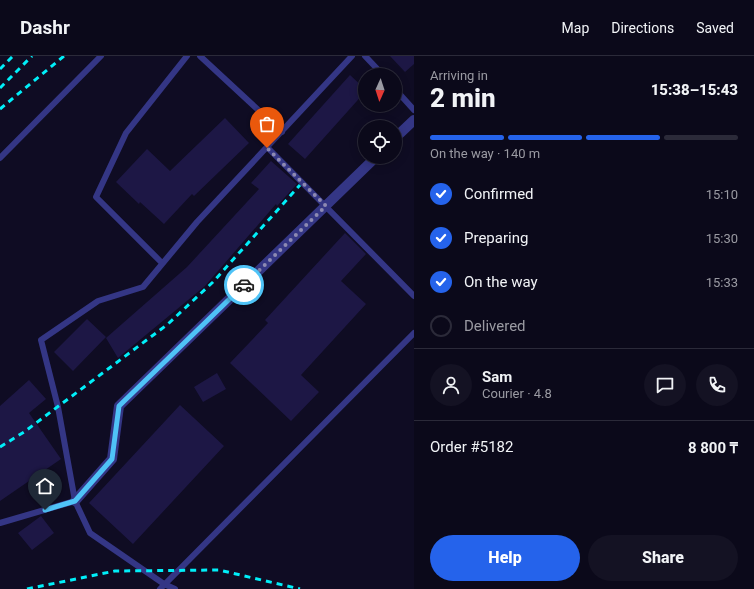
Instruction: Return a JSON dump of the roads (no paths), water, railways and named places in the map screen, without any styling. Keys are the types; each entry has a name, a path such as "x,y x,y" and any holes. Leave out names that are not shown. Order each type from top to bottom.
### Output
{"street":[{"path":"402,131 414,120"},
{"path":"75,501 112,459 119,406 369,164"}],"lane":[{"path":"0,158 101,56"},
{"path":"162,263 96,197 126,133 187,56"},
{"path":"200,56 282,132"},
{"path":"175,589 162,587 90,533 75,501 58,407 41,340 98,301 143,286 197,222 352,56"},
{"path":"365,56 376,68"},
{"path":"402,97 414,110"},
{"path":"267,148 414,296"},
{"path":"162,587 414,333"},
{"path":"0,523 75,501"}],"railway":[{"path":"0,69 13,56"},
{"path":"0,88 32,56"},
{"path":"0,109 64,56"},
{"path":"0,447 24,432 168,324 213,282 300,185"},
{"path":"27,589 115,571 219,570 300,589"}]}
